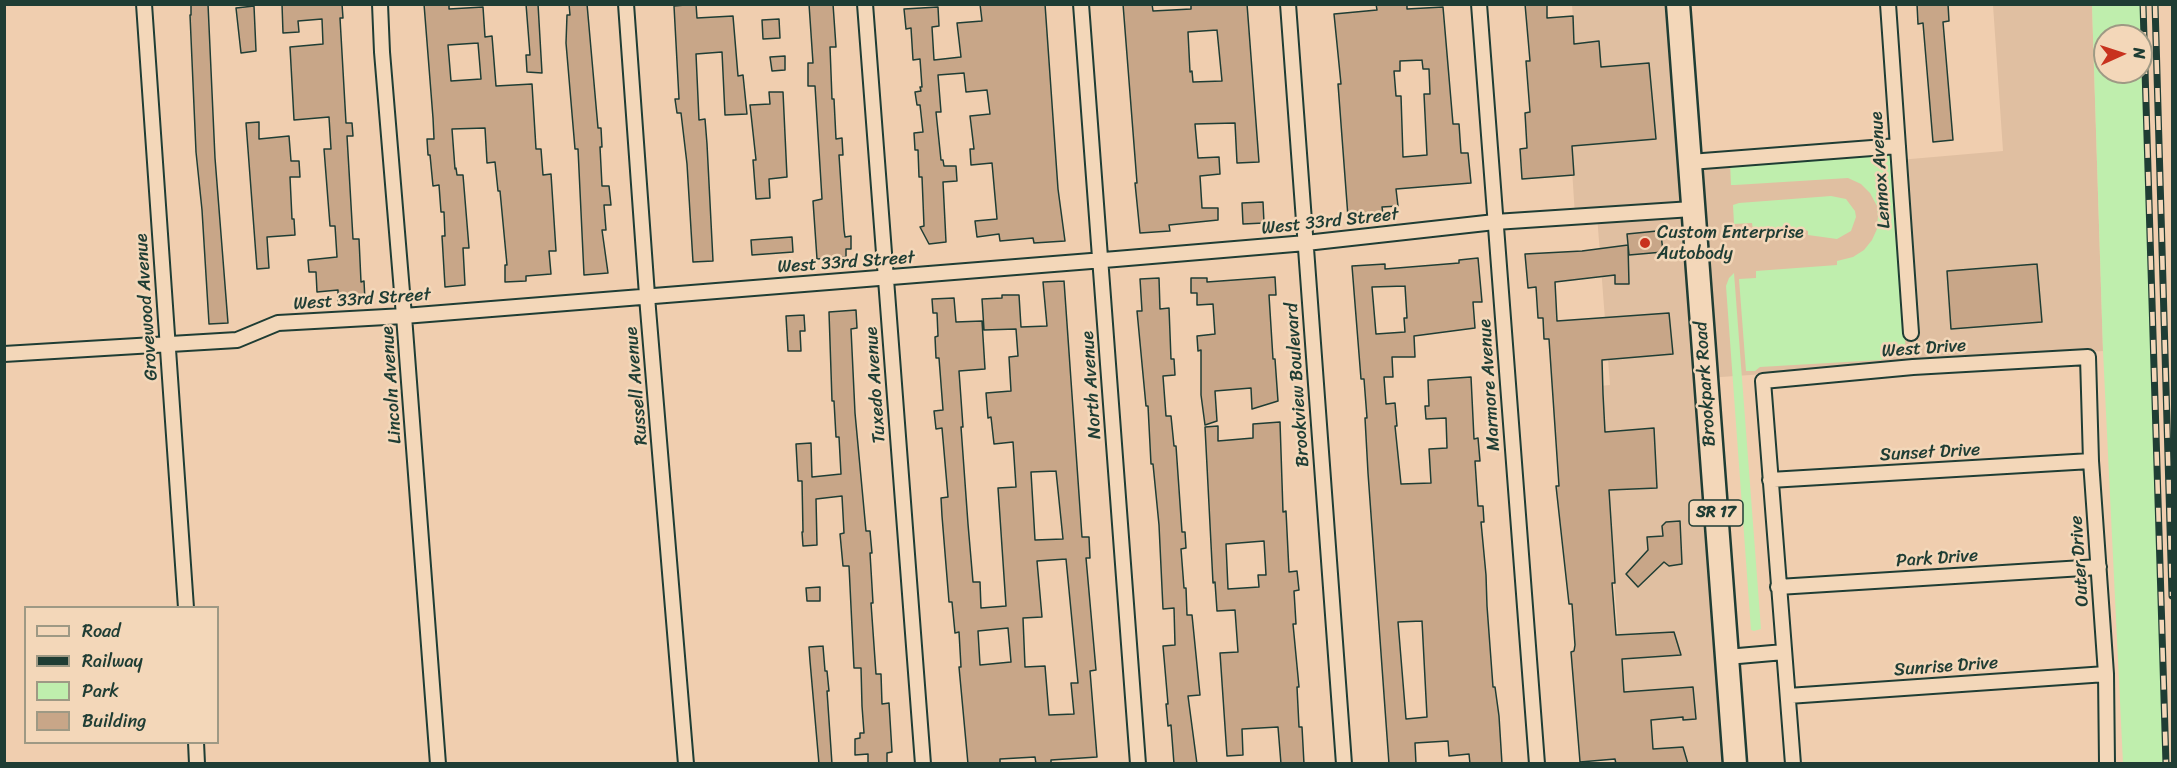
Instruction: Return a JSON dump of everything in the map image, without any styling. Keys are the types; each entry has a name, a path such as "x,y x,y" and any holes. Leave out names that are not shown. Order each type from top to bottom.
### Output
{"main road":[{"name":"Brookpark Road","path":"1678,4 1735,764"}],"street":[{"name":"Grovewood Avenue","path":"144,4 186,606"},
{"name":"Lincoln Avenue","path":"380,4 438,764"},
{"name":"Russell Avenue","path":"626,4 647,296 686,764"},
{"name":"Tuxedo Avenue","path":"865,4 923,764"},
{"name":"North Avenue","path":"1082,4 1138,764"},
{"name":"Brookview Boulevard","path":"1288,4 1344,764"},
{"name":"Marmore Avenue","path":"1479,4 1537,764"},
{"name":"Lennox Avenue","path":"1888,4 1911,333"},
{"path":"1690,162 1898,146"},
{"name":"West 33rd Street","path":"4,354 237,340 278,324 1101,261 1306,243 1496,222 1692,209"},
{"name":"West Drive","path":"1770,480 1763,381 1913,367 2088,357"},
{"name":"Outer Drive","path":"2088,357 2091,461 2106,674 2107,764"},
{"name":"Sunset Drive","path":"1770,480 2091,461"},
{"path":"1770,480 1793,764"},
{"name":"Park Drive","path":"1778,587 2098,567"},
{"path":"1727,657 1784,652"},
{"name":"Sunrise Drive","path":"1788,696 2106,674"},
{"path":"196,744 197,764"}],"shaded area":[{"path":"1572,5 1678,5 1690,162 1898,146 1899,160 2003,151 1993,5 2092,5 2103,351 1706,378 1735,763 1628,763 1599,386 1610,385 1597,215 1575,216 1568,106 1580,105"}],"green space":[{"path":"2092,5 2143,5 2144,24 2093,24 2093,36"},
{"path":"2095,84 2145,84 2166,763 2123,763 2103,351"},
{"path":"1890,149 1906,354 1880,360 1760,367 1755,371 1746,371 1739,279 1756,278 1756,271 1837,265 1837,261 1853,257 1864,250 1877,229 1878,216 1877,206 1870,193 1861,184 1848,178 1731,185 1730,161"},
{"path":"1831,196 1846,199 1855,211 1856,217 1851,231 1837,239 1808,235 1808,231 1802,229 1753,230 1752,223 1734,224 1733,205 1739,203"},
{"path":"1734,273 1761,629 1754,631 1751,630 1726,286"}],"building":[{"path":"191,4 208,4 215,158 228,323 209,324 196,152"},
{"path":"282,4 342,4 343,18 340,18 346,123 352,123 353,136 347,136 353,239 359,239 361,282 364,281 365,301 338,302 338,290 317,292 316,272 309,272 308,260 337,257 335,226 330,226 324,149 331,149 329,117 294,120 290,47 323,44 322,19 298,21 299,32 283,33"},
{"path":"424,4 449,4 449,9 483,7 485,37 492,36 496,86 532,84 536,149 541,149 543,175 551,174 556,251 549,251 551,274 526,276 526,281 505,282 505,265 507,265 500,191 498,191 495,162 487,163 485,128 452,129 455,169 457,175 463,175 469,248 463,248 465,285 445,287 442,236 445,236 444,212 441,212 439,185 433,186 430,155 428,155 427,139 434,139","holes":["478,43 481,79 451,81 448,45"]},
{"path":"526,4 538,4 542,73 527,72 526,55 530,55"},
{"path":"569,4 587,4 598,128 601,128 602,186 609,186 611,205 604,205 606,230 602,230 608,273 584,275 578,149 575,149 566,43 567,15 570,15"},
{"path":"696,4 697,18 733,16 738,76 743,75 747,114 725,115 722,52 696,54 699,120 705,119 713,261 693,262 687,164 681,113 677,113 675,99 679,99 674,6"},
{"path":"809,4 833,4 836,47 830,47 832,99 834,99 836,139 842,138 843,155 839,155 844,230 845,237 851,236 851,249 846,249 846,257 817,259 813,201 822,199 815,86 808,86 808,63 813,63"},
{"path":"980,4 1045,4 1058,189 1065,241 1034,243 1033,238 1000,241 999,234 977,237 975,221 997,219 992,163 971,165 970,149 974,149 970,116 990,114 987,90 966,92 964,73 938,75 941,112 936,112 941,160 944,166 956,166 957,181 943,182 946,242 929,244 920,227 924,226 922,177 919,177 918,150 915,150 914,133 923,132 920,105 917,105 915,92 921,91 920,87 922,87 920,59 913,60 911,28 906,29 904,9 938,7 939,26 932,27 934,60 961,57 957,23 982,21"},
{"path":"1123,4 1152,4 1153,11 1191,9 1191,4 1247,4 1259,162 1237,163 1235,123 1195,124 1198,158 1219,157 1220,174 1200,176 1202,208 1218,208 1218,220 1169,225 1170,231 1140,233 1135,183 1137,183","holes":["1217,30 1222,81 1193,82 1192,71 1190,72 1188,32"]},
{"path":"1376,4 1407,4 1407,9 1443,7 1453,124 1459,124 1461,153 1468,153 1471,183 1396,189 1398,206 1382,207 1383,214 1348,217 1338,84 1341,84 1334,14 1377,10","holes":["1422,60 1423,69 1429,69 1430,94 1424,94 1427,155 1403,157 1401,96 1396,96 1394,71 1400,71 1400,61"]},
{"path":"1525,4 1547,4 1547,18 1573,16 1574,44 1599,41 1601,67 1649,63 1656,139 1572,146 1574,175 1522,179 1520,149 1527,148 1525,113 1530,112 1526,61 1530,61"},
{"path":"1917,4 1948,4 1949,21 1943,22 1953,140 1933,142 1923,23 1918,24"},
{"path":"254,6 256,51 241,53 236,8"},
{"path":"779,19 780,38 763,39 762,20"},
{"path":"785,56 785,70 772,71 770,57"},
{"path":"769,92 783,92 787,177 769,179 770,198 756,199 753,160 756,160 750,105 770,104"},
{"path":"259,122 259,139 289,136 291,161 299,161 300,177 290,177 295,235 267,237 269,268 257,269 246,123"},
{"path":"1263,202 1264,223 1243,224 1242,203"},
{"name":"Custom Enterprise Autobody","path":"1657,231 1661,234 1663,252 1629,255 1627,234"},
{"path":"792,237 793,252 752,255 751,240"},
{"path":"1628,245 1629,284 1615,284 1615,275 1555,282 1557,321 1669,313 1673,354 1602,360 1603,394 1605,432 1654,428 1657,488 1609,490 1616,635 1674,632 1681,655 1622,659 1624,692 1693,687 1696,719 1683,720 1683,717 1651,720 1653,749 1683,747 1688,764 1616,764 1615,759 1580,762 1571,652 1574,651 1575,645 1572,604 1569,604 1556,486 1559,486 1549,339 1544,339 1543,318 1538,318 1536,287 1528,288 1525,254 1582,251"},
{"path":"1478,258 1482,302 1473,302 1475,328 1414,336 1415,357 1392,357 1393,377 1384,377 1386,404 1395,403 1401,484 1431,483 1429,449 1447,448 1446,418 1426,419 1425,406 1429,406 1428,380 1471,377 1474,439 1478,438 1480,461 1475,461 1478,506 1483,506 1484,522 1481,522 1487,606 1502,764 1470,764 1469,754 1449,756 1448,741 1415,743 1416,764 1389,764 1368,473 1365,418 1367,418 1364,379 1361,379 1352,266 1385,264 1385,269 1459,263 1459,260","holes":["1405,286 1407,318 1404,318 1405,332 1376,334 1372,287","1422,621 1427,717 1406,719 1398,622"]},
{"path":"2037,264 2042,322 1951,329 1947,271"},
{"path":"1275,277 1276,295 1269,295 1278,401 1252,409 1251,388 1215,391 1217,421 1205,425 1201,395 1201,350 1198,351 1197,336 1215,334 1213,304 1197,305 1197,293 1191,293 1191,278 1207,278 1207,282"},
{"path":"1159,278 1160,309 1169,308 1171,359 1174,359 1175,375 1163,376 1166,416 1171,416 1174,446 1176,446 1182,532 1185,532 1186,548 1181,549 1184,588 1186,588 1187,615 1192,615 1200,695 1188,696 1197,764 1174,764 1171,725 1168,726 1166,704 1168,704 1163,646 1175,645 1174,608 1163,609 1159,525 1137,311 1142,311 1140,279"},
{"path":"1064,281 1082,537 1089,537 1090,558 1086,558 1096,670 1090,671 1097,757 1051,760 1051,764 1036,764 1035,757 1000,759 1000,764 968,764 959,667 961,667 959,632 955,633 952,602 949,602 942,516 941,498 948,497 942,428 936,429 934,411 943,410 939,358 936,358 937,313 933,313 932,299 954,298 956,322 982,321 985,369 959,371 968,524 973,582 980,582 981,608 1006,606 998,488 1016,487 1013,442 994,444 991,417 988,418 986,393 1011,391 1009,357 1018,356 1016,329 984,330 982,299 1002,298 1002,295 1019,295 1021,327 1047,326 1043,282","holes":["1056,471 1063,539 1035,540 1031,472","1066,559 1078,683 1071,683 1074,714 1049,715 1045,666 1025,667 1023,618 1042,617 1037,561","1008,628 1011,662 980,665 978,631"]},
{"path":"856,310 857,328 851,329 855,413 866,531 870,531 872,553 870,553 873,603 871,603 876,674 881,674 882,704 889,703 892,752 887,753 887,764 868,764 868,754 855,755 855,739 860,738 860,733 864,733 861,668 854,668 849,566 843,566 840,534 844,533 842,496 816,499 817,545 803,546 802,481 798,481 796,444 811,443 812,477 841,474 839,437 836,437 834,401 832,401 829,312"},
{"path":"804,315 805,331 800,331 801,351 788,351 786,316"},
{"path":"1280,422 1283,512 1286,511 1289,572 1297,571 1299,590 1294,591 1296,624 1293,624 1299,687 1297,687 1299,727 1302,727 1304,764 1281,764 1278,727 1242,729 1243,755 1227,756 1220,653 1238,652 1235,610 1217,611 1215,582 1213,583 1205,427 1218,426 1218,441 1253,438 1253,424","holes":["1264,541 1266,575 1258,575 1259,587 1228,589 1226,544"]},
{"path":"1680,521 1682,564 1669,566 1664,562 1638,587 1626,574 1648,550 1647,537 1663,536 1662,526 1666,522"},
{"path":"820,587 820,601 807,601 806,588"},
{"path":"823,646 829,691 827,691 832,764 819,764 810,661 809,647"}],"railway":[{"path":"2143,4 2166,764"},
{"path":"2155,4 2172,596"}],"place":[{"name":"Custom Enterprise Autobody","path":"1645,243"}]}
